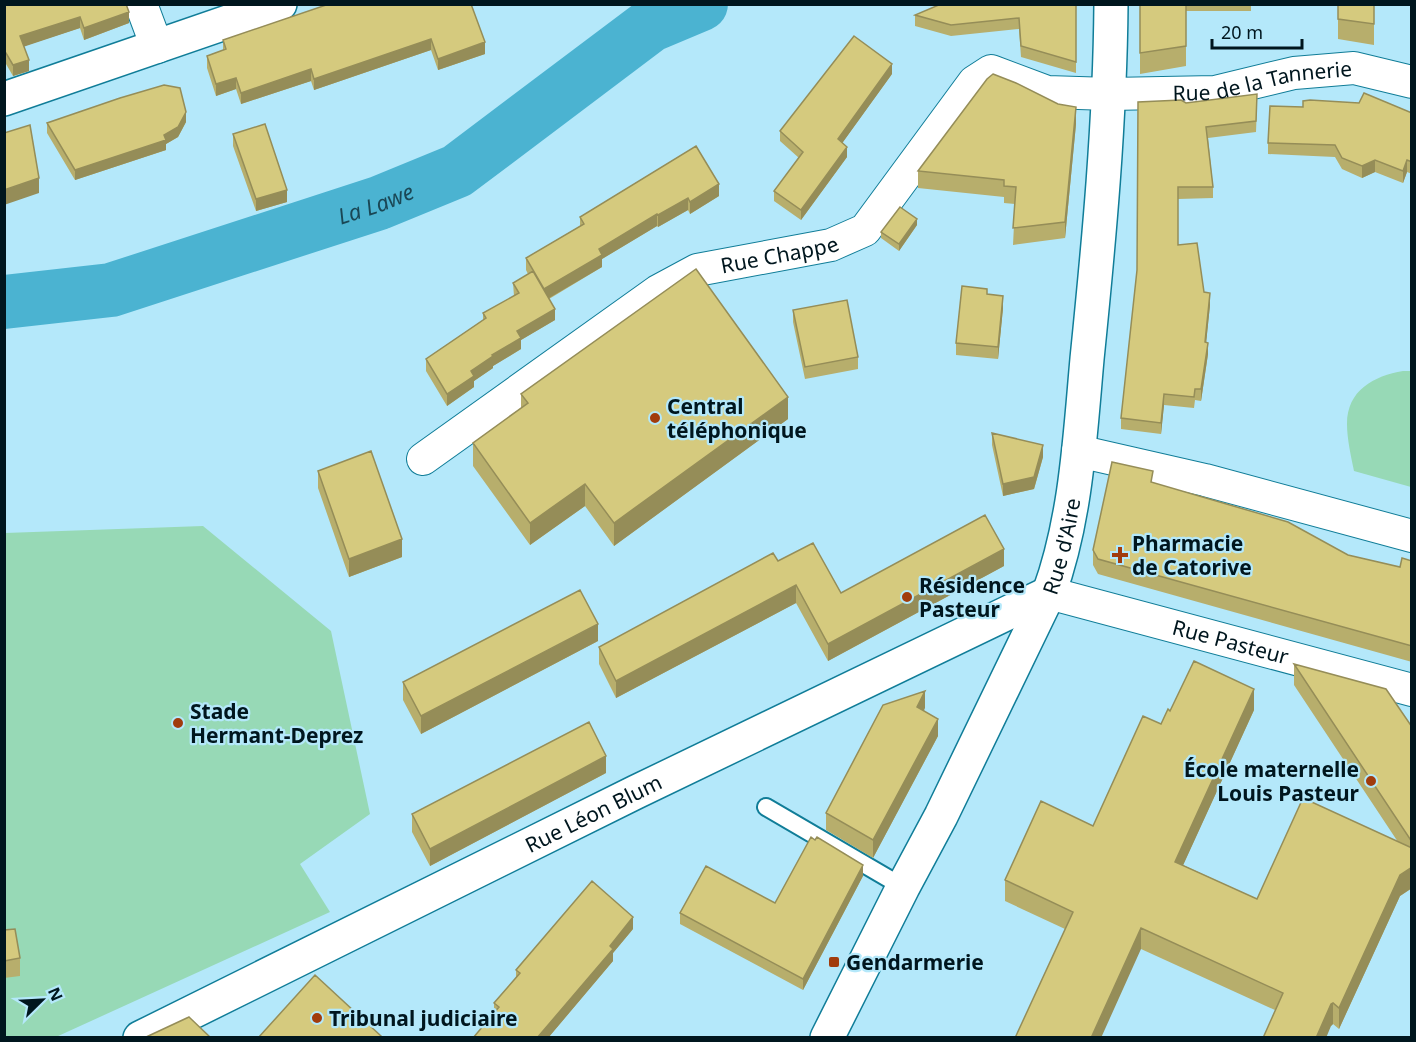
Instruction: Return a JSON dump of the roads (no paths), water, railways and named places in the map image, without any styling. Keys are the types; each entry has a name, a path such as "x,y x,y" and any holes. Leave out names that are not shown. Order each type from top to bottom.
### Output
{"street":[{"path":"141,4 157,47"},
{"path":"4,99 280,4"},
{"name":"Rue d'Aire","path":"827,1038 941,816 1049,593 1058,567 1073,494 1097,263 1110,94 1112,4"},
{"name":"Rue de la Tannerie","path":"1110,94 1215,92 1294,73 1354,68 1412,82"},
{"name":"Rue Chappe","path":"423,459 658,291 697,270 831,245 865,230 974,82 991,72 1047,92 1110,94"},
{"path":"1078,451 1205,480 1412,536"},
{"name":"Rue Pasteur","path":"1049,593 1412,690"},
{"name":"Rue Léon Blum","path":"140,1038 623,799 1049,593"}],"lane":[{"path":"766,807 903,887"}],"waterway":[{"name":"La Lawe","path":"4,302 111,290 379,203 457,171 651,25 701,4"}],"place":[{"name":"Central téléphonique","path":"655,418"},
{"name":"Pharmacie de Catorive","path":"1120,555"},
{"name":"Résidence Pasteur","path":"907,597"},
{"name":"Stade Hermant-Deprez","path":"178,723"},
{"name":"École maternelle Louis Pasteur","path":"1371,781"},
{"name":"Gendarmerie","path":"834,962"},
{"name":"Tribunal judiciaire","path":"317,1018"}]}
